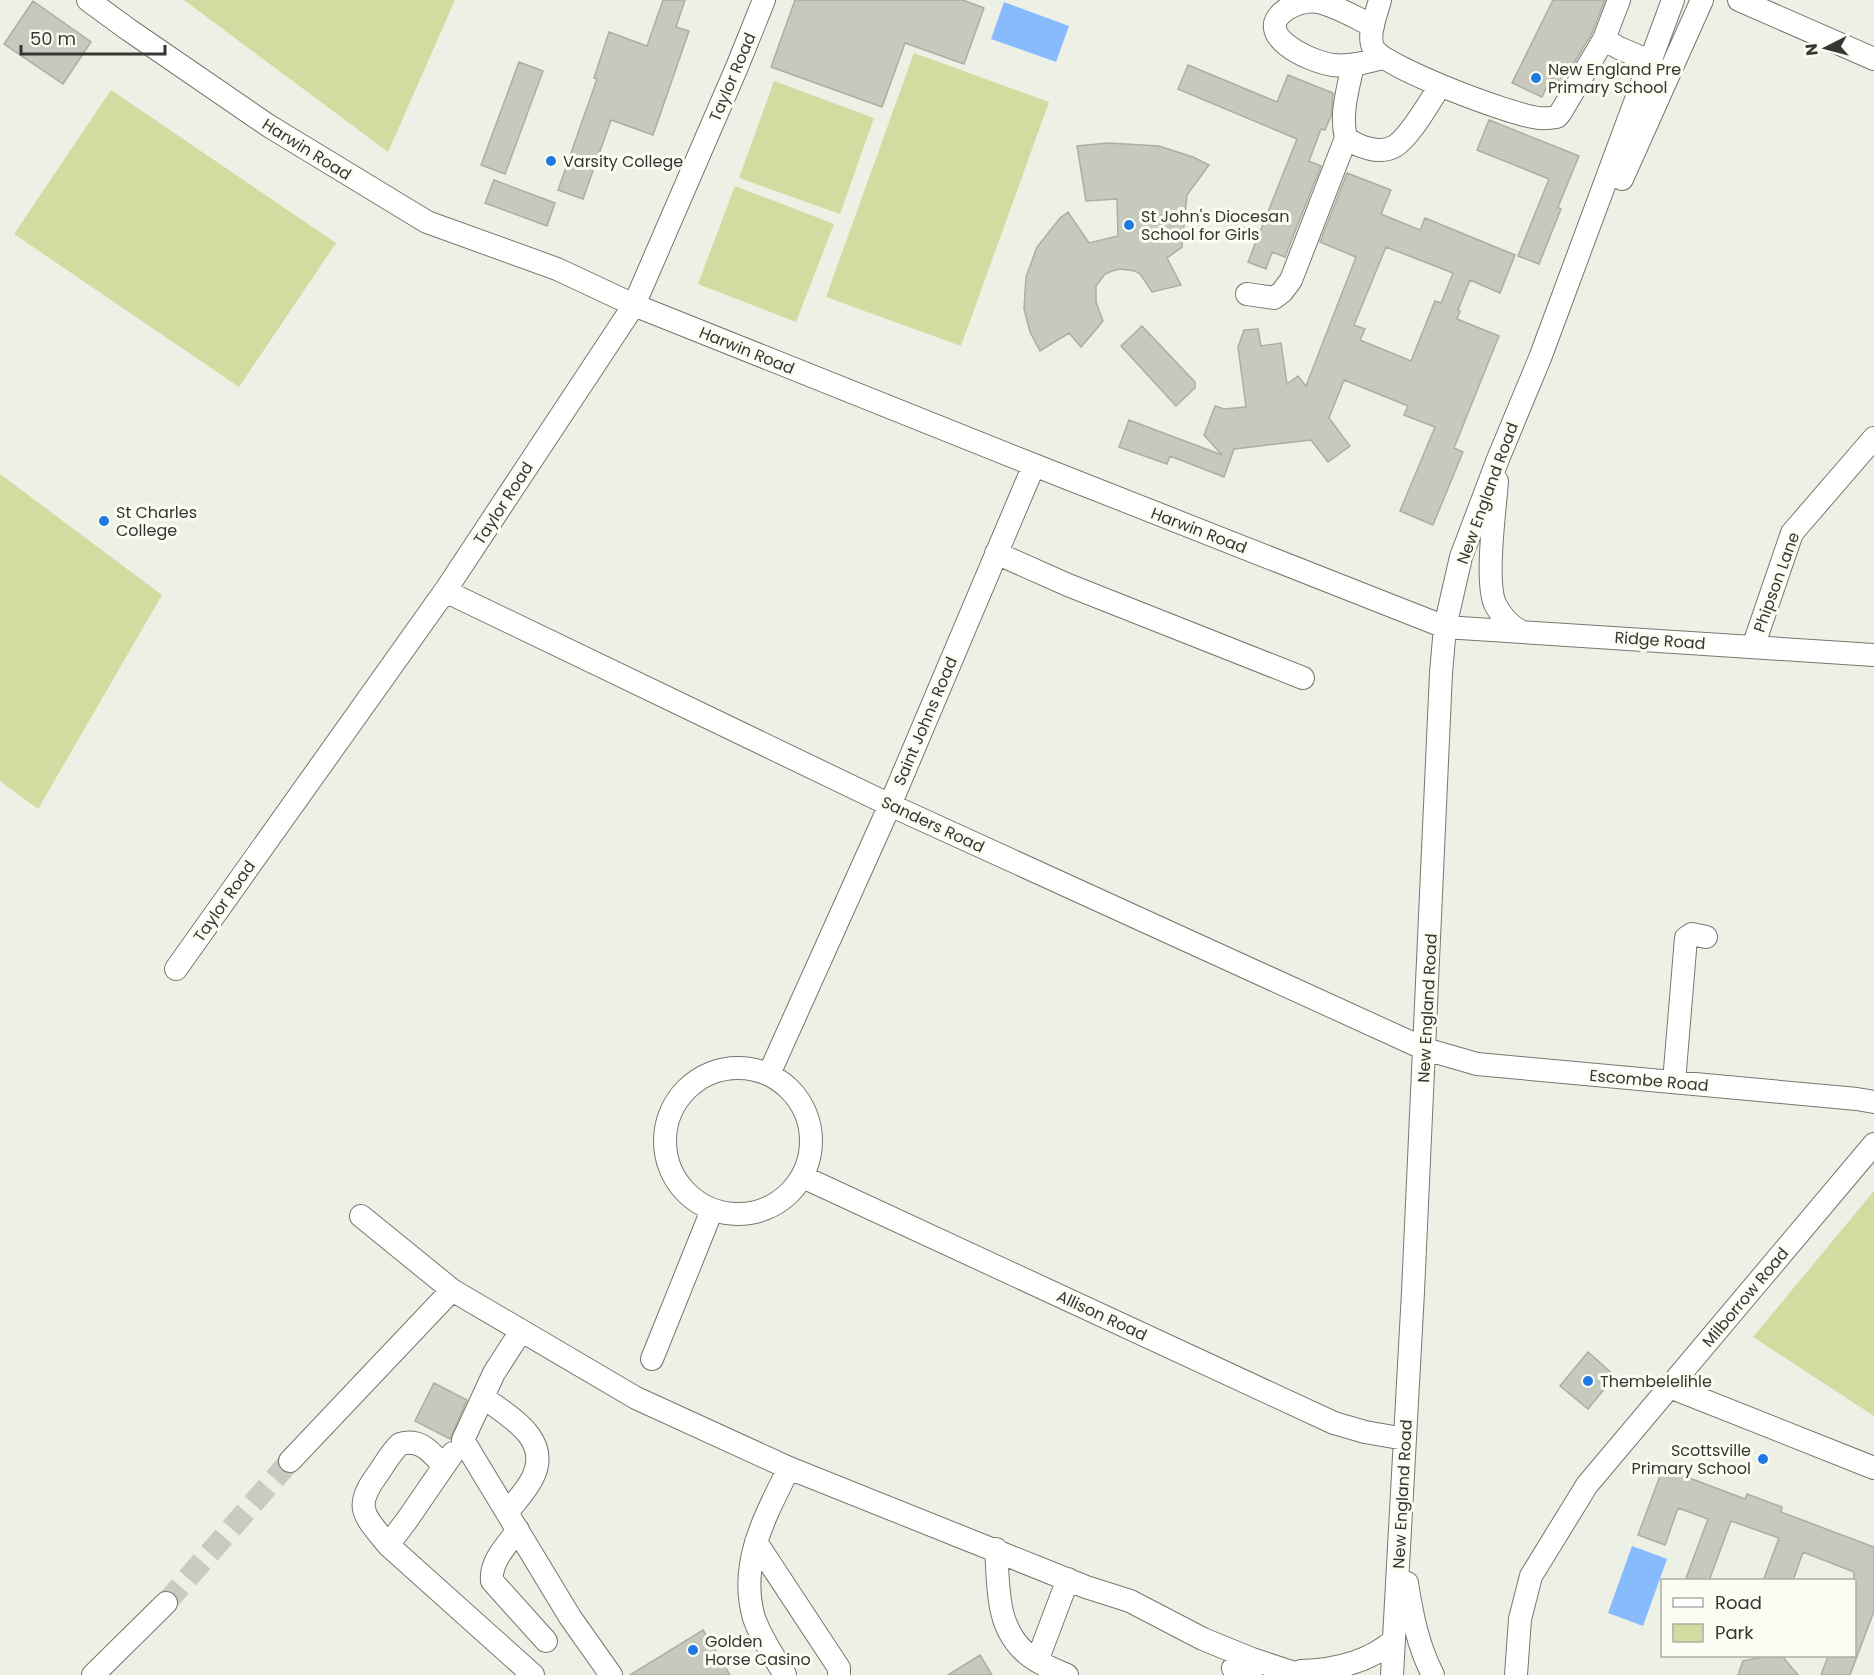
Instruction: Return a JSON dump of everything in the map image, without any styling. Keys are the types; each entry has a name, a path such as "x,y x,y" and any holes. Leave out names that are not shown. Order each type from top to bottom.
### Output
{"street":[{"name":"Harwin Road","path":"88,0 269,126 426,222 557,269 634,305 1445,627"},
{"name":"Taylor Road","path":"176,969 445,591 634,305 764,0"},
{"path":"1380,0 1371,40 1374,49 1383,58 1440,86 1519,114 1539,118 1557,117 1604,39 1619,0"},
{"name":"New England Road","path":"1392,1675 1445,627 1461,557 1540,358 1652,62 1673,0"},
{"name":"New England Road","path":"1540,358 1702,0"},
{"path":"1738,0 1874,58"},
{"path":"1373,26 1331,6 1308,1 1292,6 1277,17 1275,28 1277,34 1288,46 1318,62 1353,65 1383,58"},
{"path":"1604,39 1652,62"},
{"path":"1247,294 1274,298 1291,280 1346,138 1344,109 1353,65"},
{"path":"1346,138 1368,149 1380,150 1395,146 1410,131 1440,86"},
{"path":"1619,147 1631,148 1645,130"},
{"name":"Phipson Lane","path":"1753,647 1792,533 1874,438"},
{"path":"1498,459 1491,575 1495,603 1509,624 1520,631"},
{"name":"Saint Johns Road","path":"769,1074 890,805 1034,465"},
{"path":"996,553 1068,585 1303,678"},
{"name":"Sanders Road","path":"445,591 890,805 1425,1049"},
{"name":"Ridge Road","path":"1445,627 1874,655"},
{"path":"1674,1082 1686,938 1692,934 1706,937"},
{"name":"Escombe Road","path":"1425,1049 1477,1064 1874,1102"},
{"path":"746,1067 769,1074 793,1092 808,1118 812,1148 803,1177 779,1203 746,1215 712,1210 691,1198 675,1181 666,1159 664,1135 670,1112 682,1092 700,1077 723,1068 746,1067"},
{"name":"Milborrow Road","path":"1516,1675 1520,1619 1531,1576 1587,1485 1874,1144"},
{"name":"Allison Road","path":"803,1177 1334,1423 1365,1432 1405,1439"},
{"path":"652,1359 712,1210"},
{"path":"361,1216 452,1290 636,1398 789,1468 1077,1583 1130,1601 1203,1639 1252,1659 1291,1672 1316,1675"},
{"path":"290,1461 452,1290"},
{"path":"388,1545 463,1440 494,1373 521,1331"},
{"path":"1670,1387 1874,1468"},
{"path":"483,1397 525,1429 536,1447 537,1457 532,1480 491,1574 492,1581 546,1641"},
{"path":"463,1440 570,1617 611,1675"},
{"path":"443,1465 428,1448 412,1442 400,1444 367,1488 363,1498 364,1508 370,1522 388,1545 530,1672 546,1641 570,1617"},
{"path":"785,1675 767,1646 754,1617 749,1588 751,1560 759,1529 789,1468"},
{"path":"1401,1531 1414,1624 1433,1675"},
{"path":"756,1542 839,1668 839,1675"},
{"path":"996,1549 1003,1620 1020,1646 1037,1661 1067,1675"},
{"path":"1077,1583 1121,1616"},
{"path":"1037,1661 1077,1583"},
{"path":"93,1675 166,1603"},
{"path":"1291,1672 1325,1669 1354,1663 1379,1652 1394,1640"}],"green space":[{"path":"184,0 455,0 388,152"},
{"path":"914,53 1049,102 961,346 826,297"},
{"path":"774,81 874,118 840,214 739,178"},
{"path":"111,90 336,243 239,387 14,234"},
{"path":"735,186 834,224 796,322 698,284"},
{"path":"0,474 162,595 38,809 0,781"},
{"path":"1874,1191 1874,1416 1753,1337"}],"water":[{"path":"1004,2 1069,26 1056,62 991,39"},
{"path":"1632,1546 1667,1559 1643,1626 1608,1613"}],"building":[{"path":"663,0 685,0 676,27 689,31 653,135 611,120 583,199 558,190 597,79 594,78 609,32 647,46"},
{"path":"795,0 963,0 984,8 964,64 905,43 882,107 771,67"},
{"path":"1553,0 1605,0 1592,33 1562,84 1551,78 1542,97 1512,83"},
{"path":"33,1 91,42 63,84 4,44"},
{"path":"519,62 543,71 505,174 481,165"},
{"path":"1188,65 1277,102 1288,75 1333,93 1331,116 1325,130 1321,129 1309,161 1321,166 1285,257 1272,252 1266,269 1248,262 1297,139 1178,89"},
{"path":"1489,120 1579,156 1558,207 1561,209 1539,264 1518,256 1549,179 1477,150"},
{"path":"1108,143 1159,146 1209,165 1187,195 1182,247 1167,258 1181,285 1152,292 1141,275 1135,271 1120,269 1105,274 1096,286 1096,302 1103,321 1081,347 1069,333 1040,351 1030,332 1024,309 1026,277 1037,247 1060,218 1068,212 1089,243 1118,236 1117,199 1086,201 1077,146"},
{"path":"1347,173 1391,190 1381,214 1420,230 1425,218 1515,255 1500,293 1470,280 1458,310 1460,311 1457,319 1499,336 1454,448 1463,452 1433,525 1400,511 1435,427 1404,415 1408,406 1344,380 1329,418 1350,446 1328,462 1311,440 1234,449 1224,477 1170,456 1167,464 1119,447 1129,420 1222,455 1204,435 1215,406 1224,409 1246,407 1238,347 1244,330 1258,329 1261,346 1281,343 1287,384 1298,376 1306,386 1356,257 1320,242","holes":["1386,247 1453,273 1441,303 1435,301 1411,361 1360,340 1365,329 1354,325"]},
{"path":"494,180 555,203 547,226 485,203"},
{"path":"1142,326 1195,382 1195,388 1176,406 1121,346"},
{"name":"Thembelelihle","path":"1588,1352 1615,1376 1588,1409 1560,1386"},
{"path":"434,1383 467,1400 450,1439 415,1421"},
{"path":"1663,1468 1745,1499 1747,1494 1782,1507 1781,1512 1874,1547 1874,1611 1850,1675 1821,1675 1828,1657 1856,1657 1856,1579 1854,1579 1854,1572 1803,1552 1794,1579 1764,1579 1779,1538 1731,1521 1710,1579 1686,1579 1708,1519 1678,1508 1665,1545 1638,1535"},
{"name":"Golden Horse Casino","path":"703,1630 730,1675 630,1675"},
{"path":"980,1655 992,1675 948,1675"},
{"path":"1762,1657 1783,1657 1798,1675 1738,1675 1743,1661"}],"tunnel":[{"path":"166,1603 290,1461"}],"place":[{"name":"New England Pre Primary School","path":"1536,78"},
{"name":"Varsity College","path":"551,161"},
{"name":"St John's Diocesan School for Girls","path":"1129,225"},
{"name":"St Charles College","path":"104,521"},
{"name":"Thembelelihle","path":"1588,1381"},
{"name":"Scottsville Primary School","path":"1763,1459"},
{"name":"Golden Horse Casino","path":"693,1650"}]}
